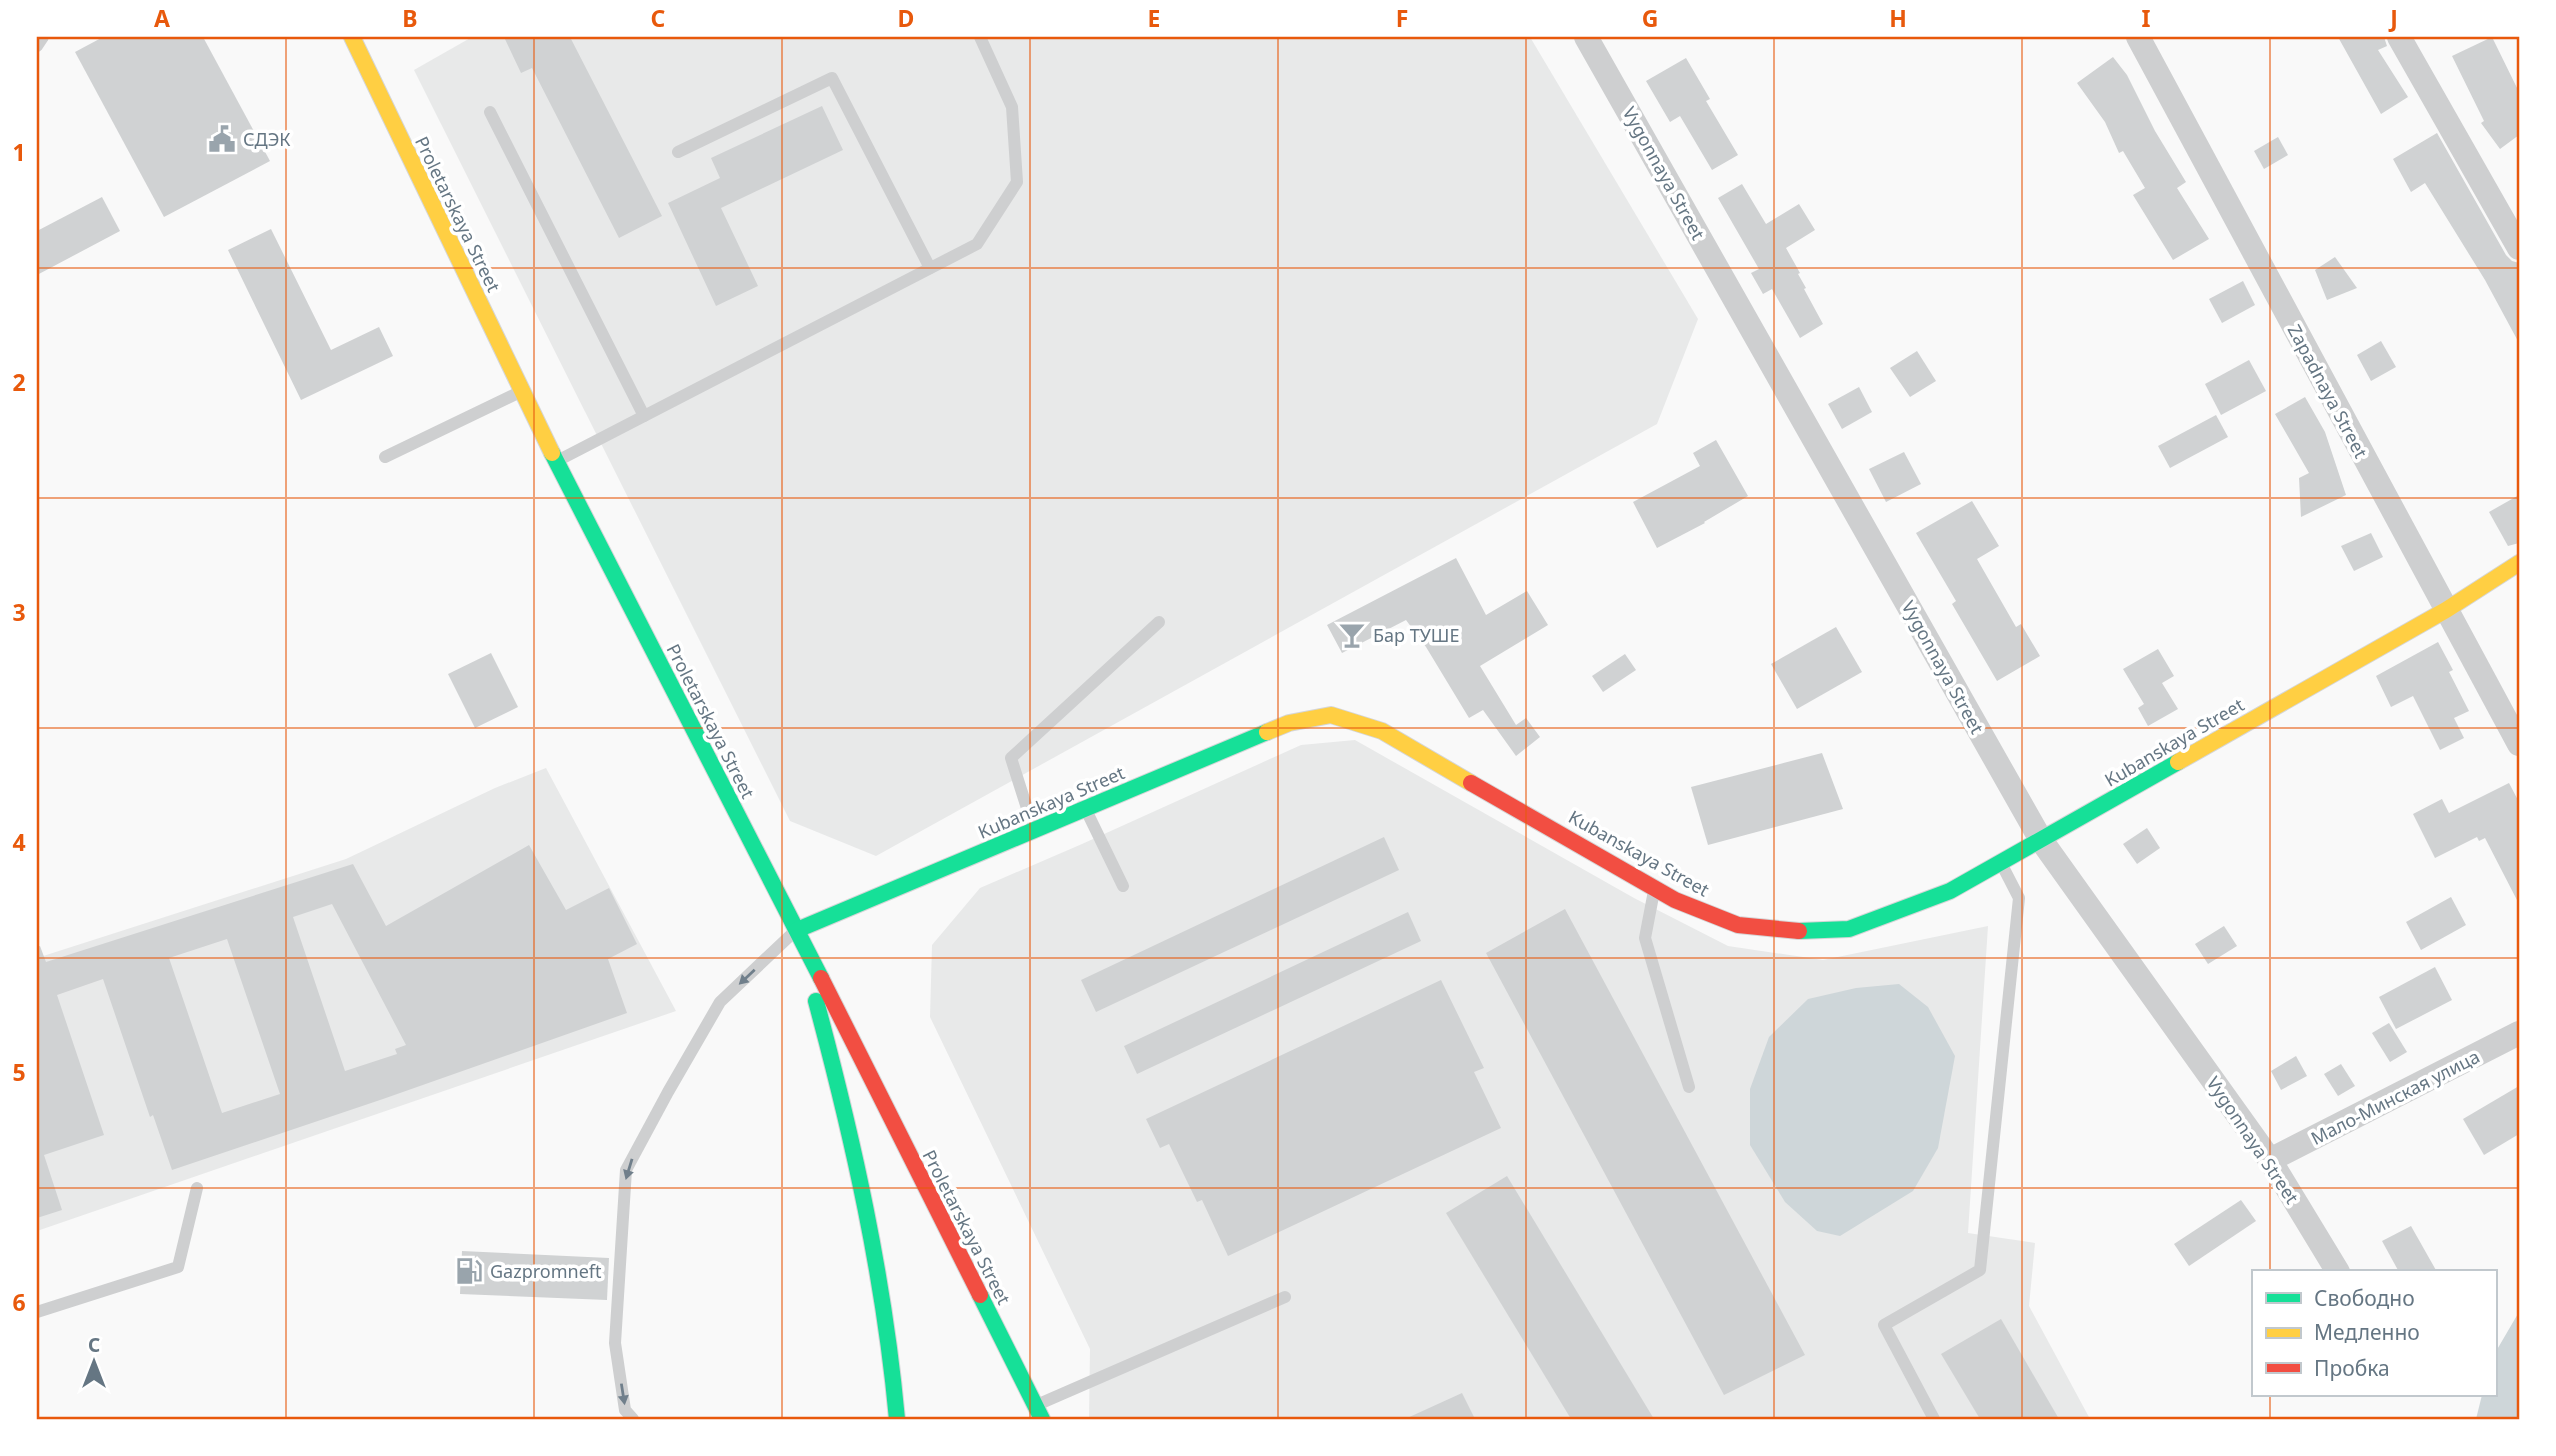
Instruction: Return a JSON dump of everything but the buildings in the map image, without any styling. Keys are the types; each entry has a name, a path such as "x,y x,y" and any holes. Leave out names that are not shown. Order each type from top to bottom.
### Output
{"street":[{"name":"Proletarskaya Street","path":"352,37 556,461 797,930 1039,1412"},
{"name":"Vygonnaya Street","path":"1587,37 2041,840 2270,1160 2338,1270"},
{"name":"Zapadnaya Street","path":"2138,37 2519,744"},
{"path":"2399,37 2519,248"},
{"name":"Kubanskaya Street","path":"797,930 1289,723 1331,715 1382,730 1675,900 1738,925 1784,931 1849,929 1950,891 2446,610 2519,563"},
{"path":"797,930 845,1109 885,1297 897,1419"},
{"name":"Мало-Минская улица","path":"2270,1160 2519,1033"}],"lane":[{"path":"37,46 43,37"},
{"path":"556,461 976,244 1017,182 1012,107 980,37"},
{"path":"678,152 832,78 930,268"},
{"path":"490,112 644,416"},
{"path":"385,457 522,391"},
{"path":"1034,830 1011,758 1159,622"},
{"path":"1085,808 1123,886"},
{"path":"1934,1419 1884,1325 1980,1270 2019,898 2001,863"},
{"path":"1654,887 1645,938 1689,1087"},
{"path":"633,1419 625,1410 615,1343 626,1170 667,1092 720,1002 797,930"},
{"path":"37,1312 178,1267 197,1188"},
{"path":"1039,1412 1285,1297"}],"shaded area":[{"path":"472,37 1530,37 1698,319 1657,424 876,856 790,821 414,70"},
{"path":"1355,740 1634,898 1728,946 1823,960 1988,926 1968,1233 2035,1243 2029,1306 2090,1419 1089,1419 1090,1349 930,1017 932,945 980,888 1301,745"},
{"path":"546,768 676,1011 37,1231 37,958 346,859 495,788"},
{"path":"1899,984 1928,1007 1955,1056 1938,1148 1913,1191 1840,1236 1817,1231 1785,1202 1750,1145 1750,1089 1769,1037 1808,999 1856,988"},
{"path":"2519,1312 2519,1419 2476,1419 2482,1396 2496,1396 2496,1351"}],"traffic: fast":[{"path":"552,453 821,978"},
{"path":"797,930 1267,732"},
{"path":"1799,931 1849,929 1950,891 2178,762"},
{"path":"816,1001 866,1208 884,1313 897,1419"},
{"path":"980,1295 1042,1419"}],"traffic: slow":[{"path":"352,37 552,453"},
{"path":"2178,762 2446,610 2519,563"},
{"path":"1267,732 1289,723 1331,715 1382,731 1471,783"}],"traffic: jam":[{"path":"1471,783 1675,900 1738,925 1799,931"},
{"path":"821,978 980,1295"}],"place":[{"name":"СДЭК","path":"222,139"},
{"name":"Бар ТУШЕ","path":"1352,635"},
{"name":"Gazpromneft","path":"469,1271"}]}
